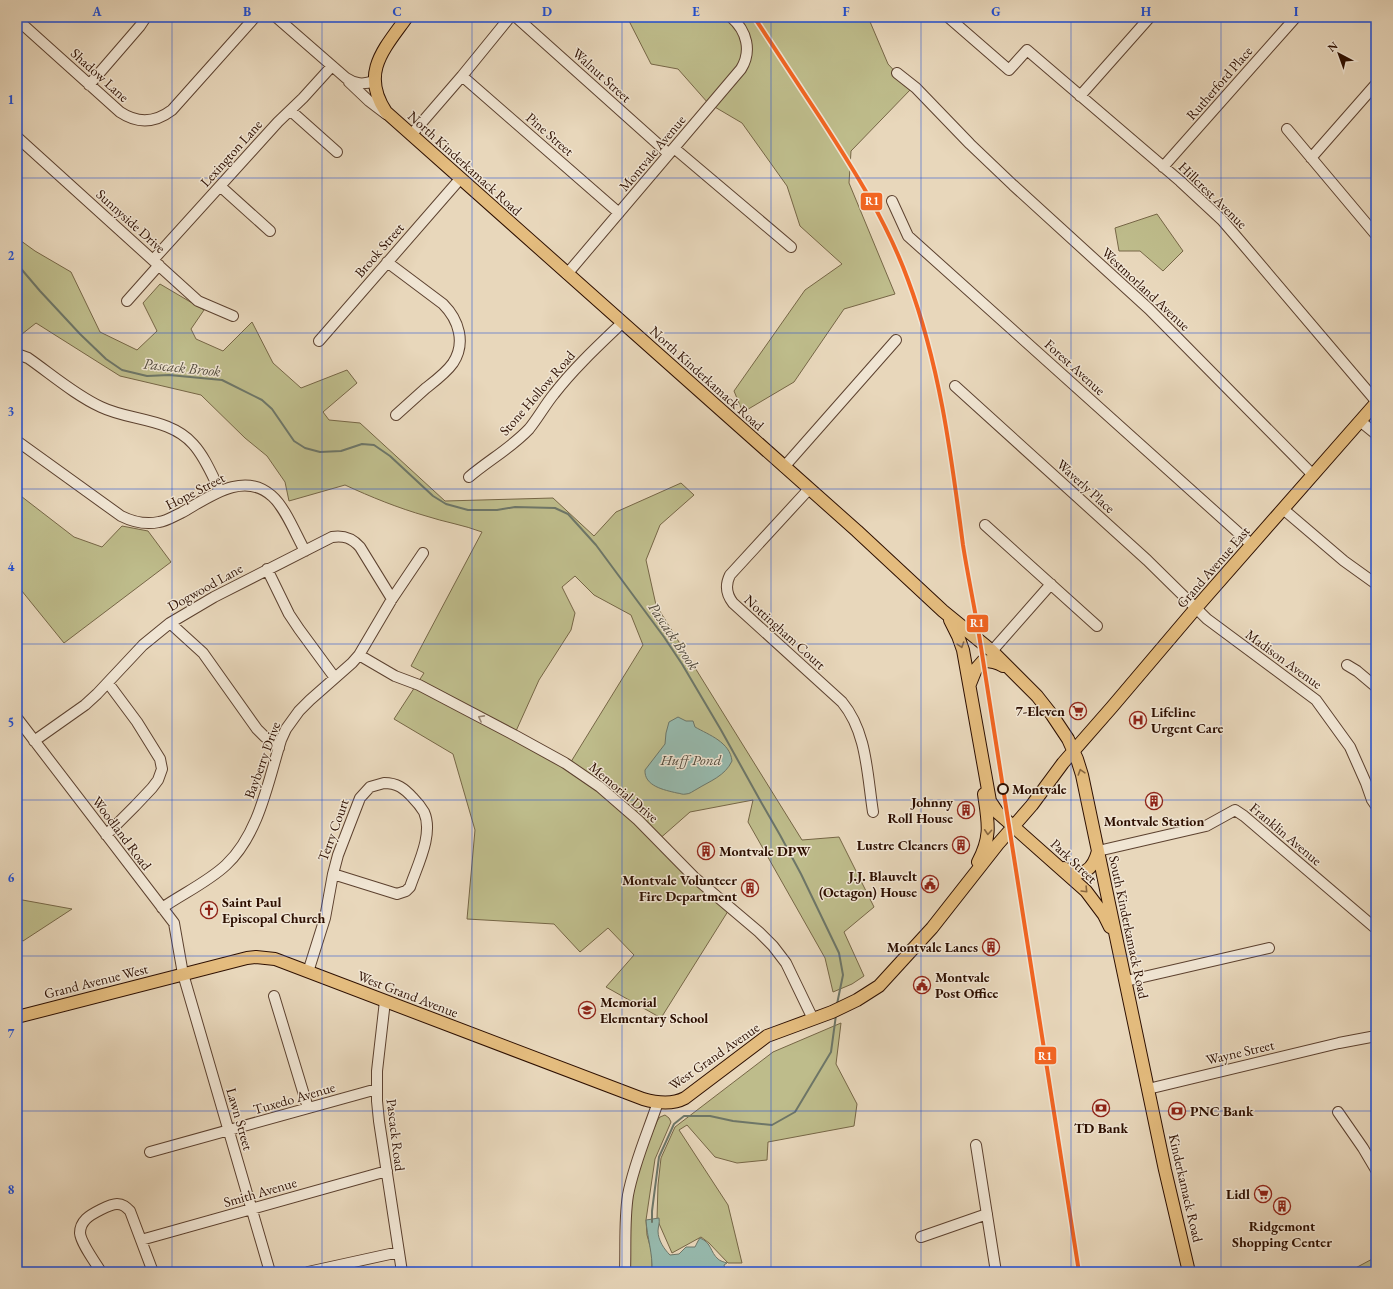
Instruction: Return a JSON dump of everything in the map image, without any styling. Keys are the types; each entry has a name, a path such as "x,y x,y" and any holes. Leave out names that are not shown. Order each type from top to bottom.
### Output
{"main road":[{"name":"North Kinderkamack Road","path":"407,17 380,56 376,65 374,81 380,102 386,112 809,489 943,611 992,651 1046,706 1056,719 1068,739 1073,751"},
{"name":"Grand Avenue East","path":"1073,751 1376,402"},
{"path":"943,611 952,623 963,650 986,779 984,791 988,837 981,857 974,870 974,876"},
{"path":"970,684 976,669 992,651"},
{"path":"982,661 999,663 1023,682"},
{"name":"West Grand Avenue","path":"183,974 247,958 256,957 275,959 636,1096 658,1102 672,1103 685,1098 767,1036 832,1012 857,1000 879,986 932,928 998,844 1014,827 1073,751"},
{"name":"South Kinderkamack Road","path":"1073,751 1082,775 1153,1110"},
{"name":"Park Street","path":"986,779 990,801 998,813 1086,891 1104,915 1118,944"},
{"path":"1054,862 1068,871 1078,873 1088,870 1095,863 1098,851"},
{"name":"Grand Avenue West","path":"17,1017 183,974"},
{"name":"Kinderkamack Road","path":"1153,1110 1165,1170 1190,1272"}],"street":[{"name":"Shadow Lane","path":"17,17 21,23 120,112 127,117 143,121 158,118 172,110 255,17"},
{"path":"89,84 140,26 146,17"},
{"path":"276,17 369,101 392,118"},
{"path":"411,135 510,17"},
{"name":"Walnut Street","path":"516,17 671,151 791,247"},
{"name":"Montvale Avenue","path":"567,274 741,69 746,58 747,45 745,36 740,26 731,17"},
{"name":"Hillcrest Avenue","path":"948,17 1009,70 1027,50 1202,200 1237,236 1376,402"},
{"path":"1080,96 1150,17"},
{"name":"Rutherford Place","path":"1163,167 1296,17"},
{"path":"335,69 346,78 357,84 374,81"},
{"name":"Lexington Lane","path":"127,301 156,263 220,186 278,122 335,69"},
{"name":"Westmorland Avenue","path":"897,73 916,88 954,128 1013,185 1149,309 1313,475"},
{"name":"Pine Street","path":"462,76 619,213"},
{"path":"1311,158 1376,84"},
{"path":"291,111 337,152"},
{"path":"1287,129 1376,235"},
{"name":"Sunnyside Drive","path":"17,137 198,301 233,316"},
{"name":"Brook Street","path":"319,340 460,179"},
{"path":"220,186 270,231"},
{"name":"Forest Avenue","path":"892,201 908,236 1252,544"},
{"path":"387,262 443,304 455,319 460,335 460,344 453,363 442,375 396,414"},
{"name":"Stone Hollow Road","path":"469,477 508,448 523,434 537,419 554,394 572,372 622,322"},
{"path":"784,467 896,340"},
{"path":"17,354 28,358 89,401 102,408 115,413 166,426 183,435 198,450 220,491"},
{"name":"Waverly Place","path":"955,386 1147,560 1196,608"},
{"path":"1360,421 1376,434"},
{"name":"Hope Street","path":"17,441 121,516 139,523 166,520 230,487 248,485 264,490 272,496 282,508 304,551"},
{"name":"Nottingham Court","path":"809,489 730,575 726,586 727,592 733,603 849,710 855,721 862,741 873,812"},
{"path":"1283,509 1344,560 1376,584"},
{"path":"985,526 1097,626"},
{"name":"Dogwood Lane","path":"34,741 85,705 108,683 138,649 170,623 193,608 332,537 338,536 350,538 360,547 392,599"},
{"name":"Bayberry Drive","path":"162,908 215,873 229,862 242,847 255,822 286,729 299,711 359,655 392,599 423,553"},
{"path":"267,570 290,614 335,678"},
{"path":"992,651 1051,584"},
{"name":"Madison Avenue","path":"1196,608 1207,619 1316,700 1350,747 1372,800 1376,806"},
{"path":"170,623 203,653 257,729 279,748"},
{"name":"Memorial Drive","path":"359,655 396,676 419,685 516,736 580,772 620,803 694,876 773,946 786,963 813,1019"},
{"path":"1347,665 1357,671 1376,687"},
{"path":"106,835 152,788 158,780 162,769 160,759 137,722 108,683"},
{"name":"Woodland Road","path":"19,723 174,923 183,974"},
{"name":"Terry Court","path":"308,972 325,918 333,874 342,842 360,798 364,792 376,784 384,783 397,785 404,789 422,809 427,828 426,841 410,887 406,891 397,894 333,874"},
{"name":"Franklin Avenue","path":"1098,851 1206,826 1235,810 1244,816 1374,927"},
{"path":"1126,981 1269,948"},
{"name":"Lawn Street","path":"183,974 270,1272"},
{"path":"274,996 308,1108"},
{"name":"Pascack Road","path":"385,1001 377,1071 379,1121 402,1272"},
{"name":"Wayne Street","path":"1148,1089 1339,1043 1376,1036"},
{"name":"Tuxedo Avenue","path":"150,1152 377,1089"},
{"path":"625,1272 628,1196 631,1182 658,1102"},
{"path":"1338,1112 1376,1170"},
{"path":"976,1145 996,1272"},
{"name":"Smith Avenue","path":"141,1240 387,1171"},
{"path":"101,1272 82,1240 81,1228 86,1219 111,1205 121,1204 130,1211 153,1272"},
{"path":"921,1237 987,1214"},
{"path":"308,1272 399,1252"}],"shaded area":[{"path":"627,17 868,17 888,64 911,89 851,151 849,183 895,294 844,309 794,382 745,411 741,408 734,391 805,290 842,264 800,226 787,186 742,123 708,103 678,69 651,64"},
{"path":"1157,214 1183,251 1163,271 1140,251 1119,251 1115,228"},
{"path":"17,238 35,251 71,272 100,332 137,350 157,331 143,303 160,284 204,310 191,329 196,339 223,351 252,322 273,363 301,388 347,370 357,383 323,412 329,420 360,423 445,501 553,498 594,536 616,512 681,483 694,495 660,525 646,560 656,605 802,840 839,837 874,907 844,932 864,976 852,984 833,992 825,958 748,822 753,800 690,812 657,841 730,908 661,1018 606,987 634,955 608,928 580,952 554,924 467,919 475,830 453,754 394,719 424,673 411,666 482,532 405,509 345,485 289,501 285,482 267,456 245,438 201,395 120,376 36,323 17,338","holes":["575,576 594,595 631,615 643,645 569,765 516,731 539,680 571,630 575,613 562,587"]},
{"path":"17,493 74,537 102,547 122,526 148,531 171,562 64,643 17,585"},
{"path":"17,899 72,909 23,941 17,937"},
{"path":"841,1023 836,1064 857,1104 854,1126 768,1142 767,1160 737,1163 715,1157 687,1125 679,1130 728,1205 742,1263 728,1263 709,1243 701,1237 672,1253 657,1219 658,1185 661,1158 675,1127 773,1052"},
{"path":"665,1115 671,1122 655,1159 646,1220 647,1235 652,1253 652,1272 629,1272 630,1204 636,1174 657,1121 660,1117"},
{"path":"1376,1257 1376,1272 1348,1272"}],"water":[{"name":"Huff Pond","path":"678,717 686,721 693,721 695,727 723,744 730,754 732,761 725,771 717,778 690,793 685,794 666,790 651,784 645,770 665,744 669,722"},
{"path":"659,1218 659,1238 670,1255 679,1254 686,1247 695,1247 700,1238 707,1242 718,1259 727,1263 724,1265 726,1272 652,1272 652,1259 646,1220"}],"waterway":[{"name":"Pascack Brook","path":"17,264 80,334 106,359 122,370 147,376 169,375 222,380 262,400 272,409 294,441 305,448 320,452 341,451 362,444 374,445 390,456 433,496 446,504 468,510 497,510 515,507 555,508 568,514 596,545 664,637 682,664 780,835 801,874 839,953 843,975 837,1004"},
{"name":"Pascack Brook","path":"652,1222 659,1157 674,1124 684,1116 710,1116 733,1121 772,1125 795,1112 831,1052 836,1015"}],"transit line":[{"name":"R1","path":"754,17 846,158 880,217 900,259 908,280 928,345 949,444 963,545 980,641 1079,1272"}],"place":[{"name":"7-Eleven","path":"1078,711"},
{"name":"Lifeline Urgent Care","path":"1138,720"},
{"name":"Montvale","path":"1003,789"},
{"name":"Montvale Station","path":"1154,801"},
{"name":"Johnny Roll House","path":"966,810"},
{"name":"Lustre Cleaners","path":"961,845"},
{"name":"Montvale DPW","path":"706,851"},
{"name":"J.J. Blauvelt (Octagon) House","path":"930,884"},
{"name":"Montvale Volunteer Fire Department","path":"750,888"},
{"name":"Saint Paul Episcopal Church","path":"209,910"},
{"name":"Montvale Lanes","path":"991,947"},
{"name":"Montvale Post Office","path":"922,985"},
{"name":"Memorial Elementary School","path":"587,1010"},
{"name":"TD Bank","path":"1101,1108"},
{"name":"PNC Bank","path":"1177,1111"},
{"name":"Lidl","path":"1263,1194"},
{"name":"Ridgemont Shopping Center","path":"1282,1206"}]}
